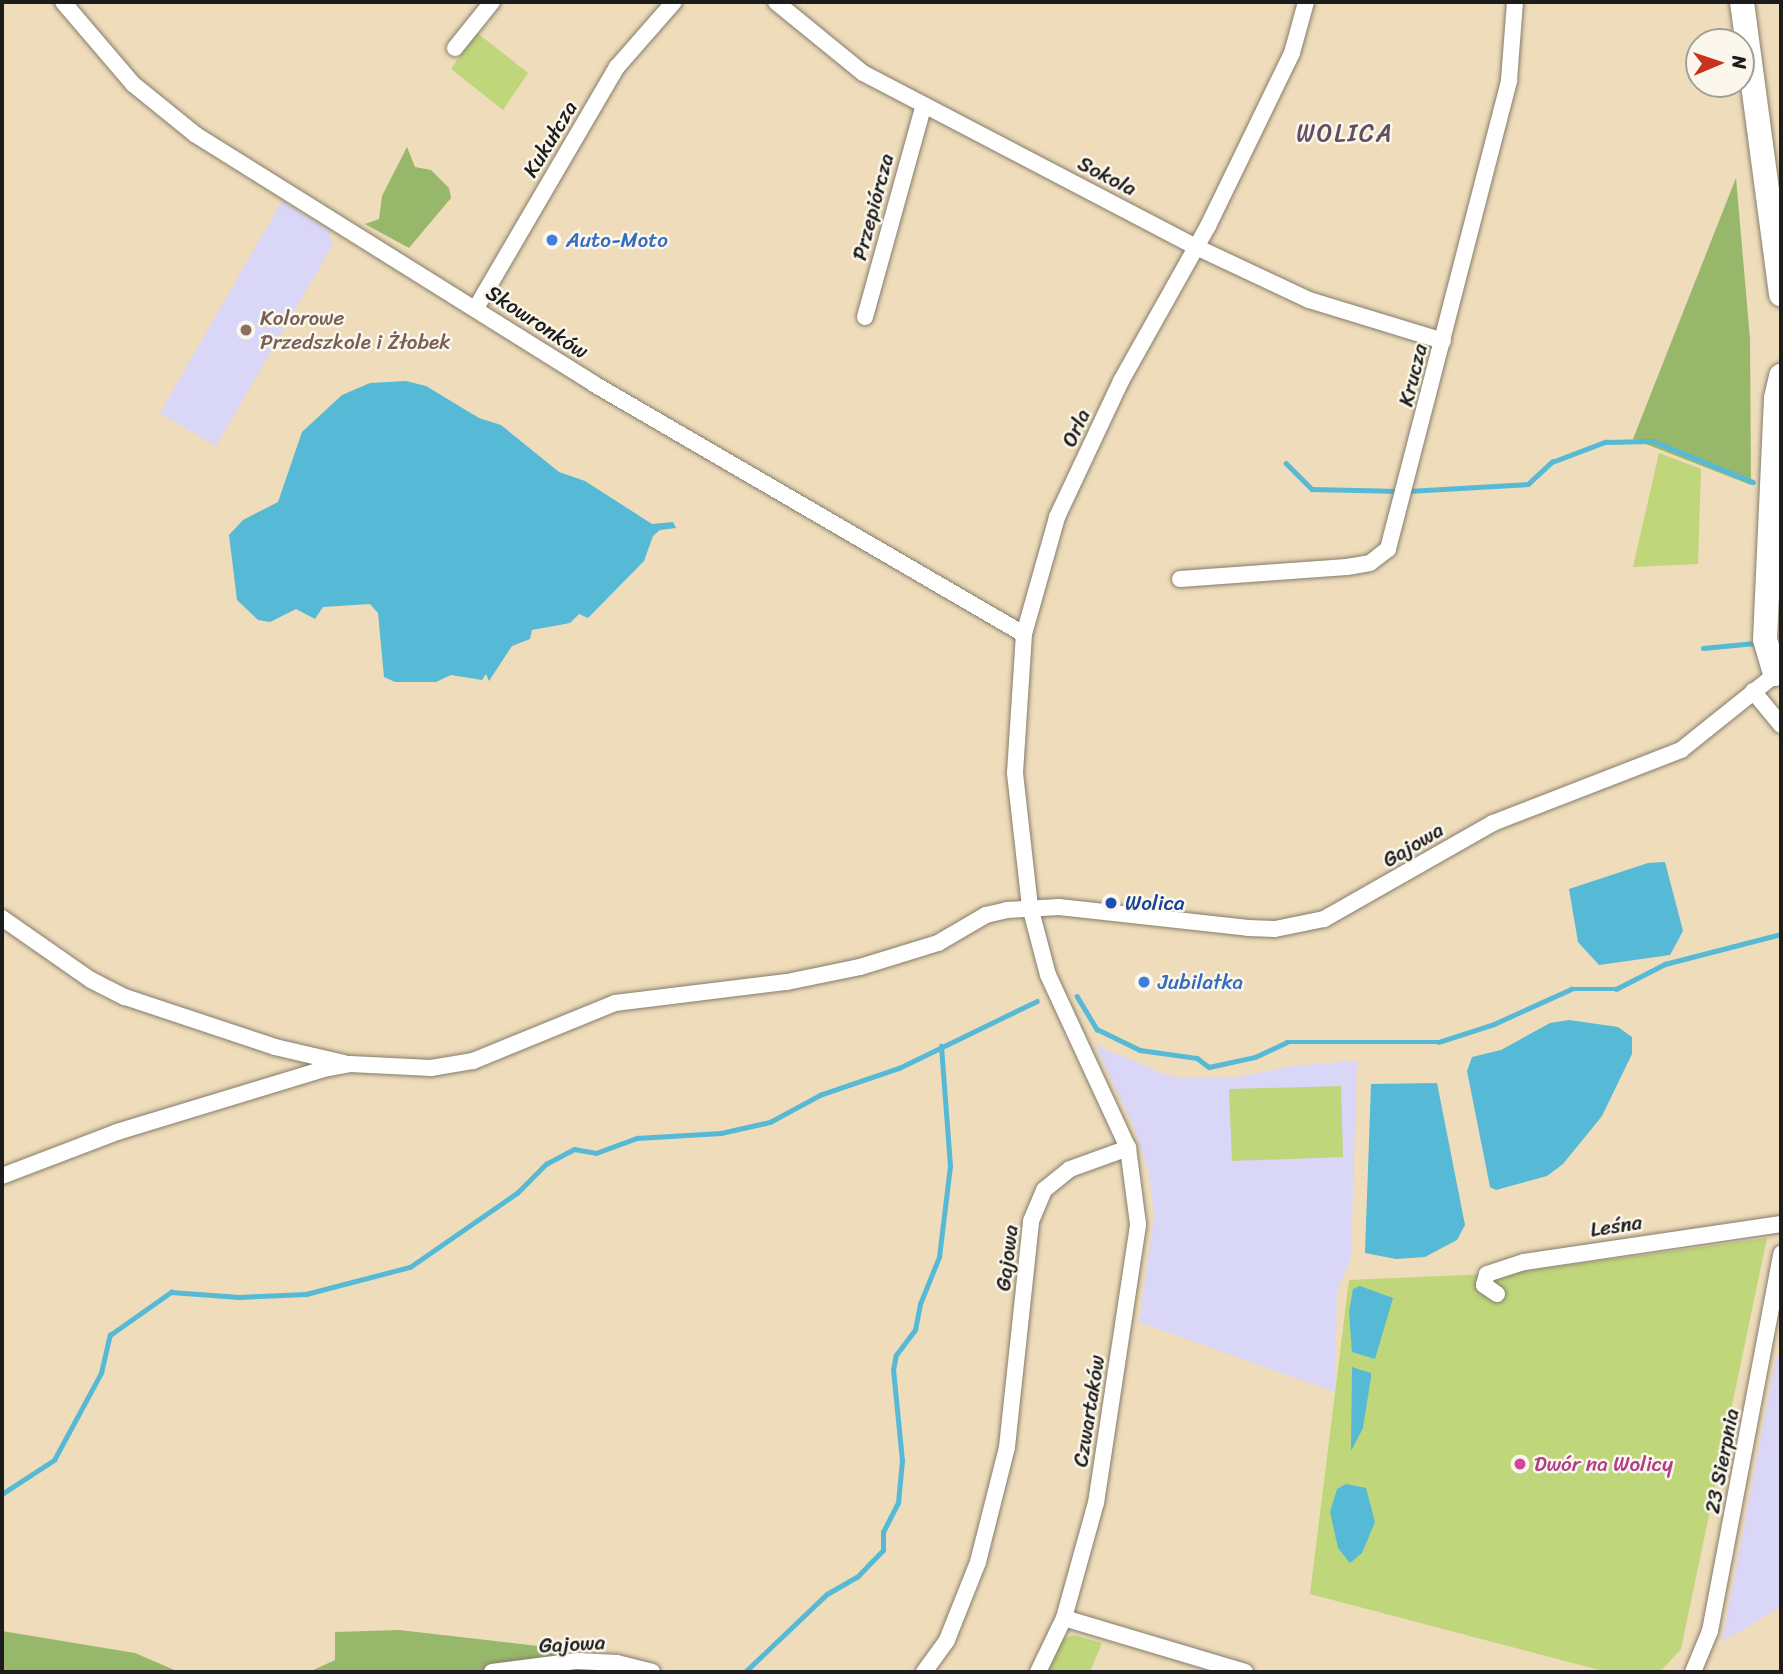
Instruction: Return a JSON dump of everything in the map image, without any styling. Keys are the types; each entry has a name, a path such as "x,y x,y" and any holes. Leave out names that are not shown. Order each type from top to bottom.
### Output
{"main road":[{"path":"1742,2 1781,293"},
{"path":"1778,671 1765,640 1776,398 1781,376"}],"street":[{"name":"Skowronków","path":"63,2 133,84 196,135 594,384 1024,634"},
{"path":"455,48 492,2"},
{"name":"Kukułcza","path":"476,308 617,67 674,2"},
{"name":"Sokola","path":"776,2 863,73 923,108 1196,247 1309,300 1443,341"},
{"name":"Orla","path":"1030,907 1015,773 1024,634 1057,517 1121,381 1196,247 1292,53 1306,2"},
{"name":"Krucza","path":"1180,579 1370,563 1388,549 1403,501 1508,80 1515,2"},
{"name":"Przepiórcza","path":"865,317 923,108"},
{"name":"Gajowa","path":"350,1064 431,1068 486,1057 615,1003 818,977 939,943 986,915 1030,907 1248,928 1275,929 1324,919 1493,823 1672,755 1778,671"},
{"path":"1753,691 1781,725"},
{"path":"1030,907 1057,994 1128,1148"},
{"path":"2,918 91,980 125,997 275,1047 350,1064"},
{"path":"2,1177 117,1132 350,1064"},
{"name":"Gajowa","path":"924,1672 947,1640 978,1562 1007,1447 1031,1221 1044,1190 1070,1169 1128,1148"},
{"name":"Czwartaków","path":"1038,1672 1064,1618 1096,1503 1138,1224 1128,1148"},
{"name":"Leśna","path":"1497,1294 1484,1285 1487,1274 1524,1262 1781,1224"},
{"name":"23 Sierpnia","path":"1693,1672 1710,1631 1781,1254"},
{"path":"1064,1618 1245,1672"},
{"name":"Gajowa","path":"492,1672 577,1661 617,1663 652,1672"}],"shaded area":[{"name":"Kolorowe Przedszkole i Żłobek","path":"282,201 329,231 332,246 216,446 160,413"},
{"path":"1095,1045 1169,1076 1187,1078 1233,1078 1293,1066 1357,1061 1351,1258 1337,1290 1335,1392 1139,1322 1154,1216 1149,1173 1134,1127"},
{"path":"1776,1357 1781,1357 1781,1607 1722,1642"}],"green space":[{"path":"476,32 528,73 503,110 451,69"},
{"path":"407,147 415,167 431,170 449,188 451,198 409,248 365,224 379,219 382,196"},
{"path":"1736,178 1750,339 1751,485 1633,439"},
{"path":"1659,453 1701,469 1698,564 1633,567"},
{"path":"1341,1086 1343,1157 1232,1161 1229,1089"},
{"path":"1767,1238 1681,1649 1660,1672 1607,1672 1310,1594 1349,1280 1512,1273"},
{"path":"399,1630 555,1648 577,1667 629,1672 309,1672 335,1660 335,1632"},
{"path":"2,1631 135,1653 179,1672 2,1672"},
{"path":"1074,1635 1102,1643 1090,1672 1045,1672 1059,1640"}],"water":[{"path":"406,381 426,386 479,418 501,425 559,472 585,481 652,524 673,522 676,528 660,530 653,536 644,561 588,618 579,614 570,623 532,630 530,639 512,646 489,681 486,674 482,680 451,675 436,682 395,682 384,677 378,613 370,604 323,607 315,619 296,609 270,622 258,620 237,600 229,535 243,520 278,502 302,432 342,395 370,383"},
{"path":"1665,862 1683,931 1670,955 1599,965 1578,942 1569,889 1648,863"},
{"path":"1569,1020 1618,1027 1632,1037 1632,1054 1602,1116 1563,1164 1547,1176 1496,1190 1490,1187 1467,1071 1472,1057 1501,1050 1550,1023"},
{"path":"1437,1083 1465,1225 1457,1240 1425,1257 1396,1259 1365,1253 1371,1084"},
{"path":"1360,1286 1393,1298 1375,1359 1352,1352 1349,1312 1353,1289"},
{"path":"1352,1367 1371,1373 1371,1377 1363,1428 1351,1451"},
{"path":"1346,1484 1366,1488 1375,1522 1362,1553 1350,1563 1338,1548 1330,1512 1337,1489"}],"waterway":[{"path":"1408,491 1528,484 1552,462 1605,442 1653,441 1753,482"},
{"path":"1286,463 1312,489 1400,491"},
{"path":"1703,648 1755,643"},
{"path":"1077,996 1097,1029 1140,1050 1197,1058 1209,1067 1255,1057 1287,1042 1439,1042 1494,1024 1571,989 1616,989 1665,964 1781,934"},
{"path":"2,1494 54,1460 101,1373 110,1335 171,1292 239,1297 306,1294 410,1267 517,1193 546,1164 574,1149 596,1153 637,1138 721,1133 770,1122 820,1095 899,1068 1037,1001"},
{"path":"745,1672 827,1594 857,1577 883,1550 883,1532 898,1503 902,1461 893,1370 896,1355 915,1330 920,1304 939,1257 950,1166 941,1046"}],"place":[{"name":"Auto-Moto","path":"552,240"},
{"name":"Kolorowe Przedszkole i Żłobek","path":"246,330"},
{"name":"Wolica","path":"1111,903"},
{"name":"Jubilatka","path":"1144,982"},
{"name":"Dwór na Wolicy","path":"1520,1464"}],"district":[{"name":"WOLICA","path":"1345,134"}]}
